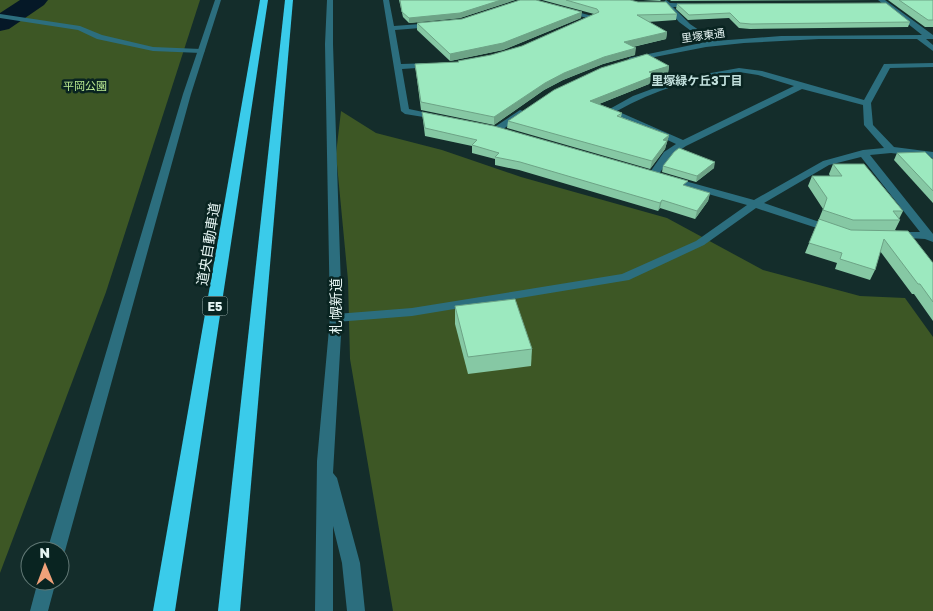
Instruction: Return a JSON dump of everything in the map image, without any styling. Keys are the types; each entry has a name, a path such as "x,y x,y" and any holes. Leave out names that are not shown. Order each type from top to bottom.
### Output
{"highway":[{"name":"道央自動車道","path":"164,611 264,0"},
{"path":"229,611 289,0"}],"street":[{"path":"59,541 187,94 218,0"},
{"name":"札幌新道","path":"324,611 325,461 336,318 329,44 330,0"},
{"path":"386,0 404,111 450,121"},
{"path":"667,3 675,15 685,24 714,44"},
{"path":"646,5 667,3 698,5"},
{"path":"882,3 931,37"},
{"path":"556,8 594,18 578,25"},
{"path":"0,16 26,18 80,28 100,37 153,49 201,51"},
{"path":"391,28 445,24"},
{"path":"919,37 933,49"},
{"name":"里塚東通","path":"622,63 656,54 762,38 931,37"},
{"path":"398,66 442,64"},
{"path":"891,150 869,125 867,103 887,66 933,65"},
{"path":"683,144 610,111 659,88 694,78 744,69 867,103"},
{"path":"801,86 683,144 667,154 648,174 755,204 847,235"},
{"path":"496,131 526,109"},
{"path":"336,318 412,312 625,277 700,243 755,204 826,163 863,153 891,150 933,155"},
{"path":"863,153 931,238"},
{"path":"884,235 931,238"},
{"path":"325,461 351,563 356,611"},
{"path":"39,611 44,591"}],"green space":[{"name":"平岡公園","path":"0,0 200,0 106,292 0,573"},
{"path":"341,111 376,133 442,150 521,177 667,218 763,270 860,296 905,298 933,337 933,611 393,611 350,359 348,280 336,154"}],"building":[{"path":"400,0 501,0 460,13 409,18 402,12"},
{"path":"520,0 536,0 582,12 503,43 450,54 417,23 462,19"},
{"path":"566,0 666,2 677,14 637,15 667,32 624,42 636,48 604,57 564,73 545,83 494,117 421,102 415,64 459,62 491,55 522,46 599,12 597,9"},
{"path":"899,0 933,0 933,20 928,20"},
{"path":"886,3 910,22 751,24 740,23 730,13 689,15 677,4"},
{"path":"647,54 669,66 649,72 656,75 590,101 622,113 617,116 669,135 663,140 667,141 652,161 508,121 554,90 601,68"},
{"path":"422,112 494,126 688,181 683,185 710,193 697,211 662,200 660,203 520,162 495,157 499,153 472,145 477,140 425,128"},
{"path":"679,148 715,162 697,176 663,166"},
{"path":"925,152 933,159 933,191 897,153"},
{"path":"833,164 864,164 903,211 893,211 900,220 853,220 823,210 827,198 812,176 842,176"},
{"path":"819,219 851,230 908,231 933,263 933,302 884,239 875,270 840,259 842,253 809,243"},
{"path":"515,299 532,349 468,357 455,306"}],"waterway":[{"path":"0,24 36,0"}],"district":[{"name":"里塚緑ケ丘3丁目","path":"697,80"}]}
